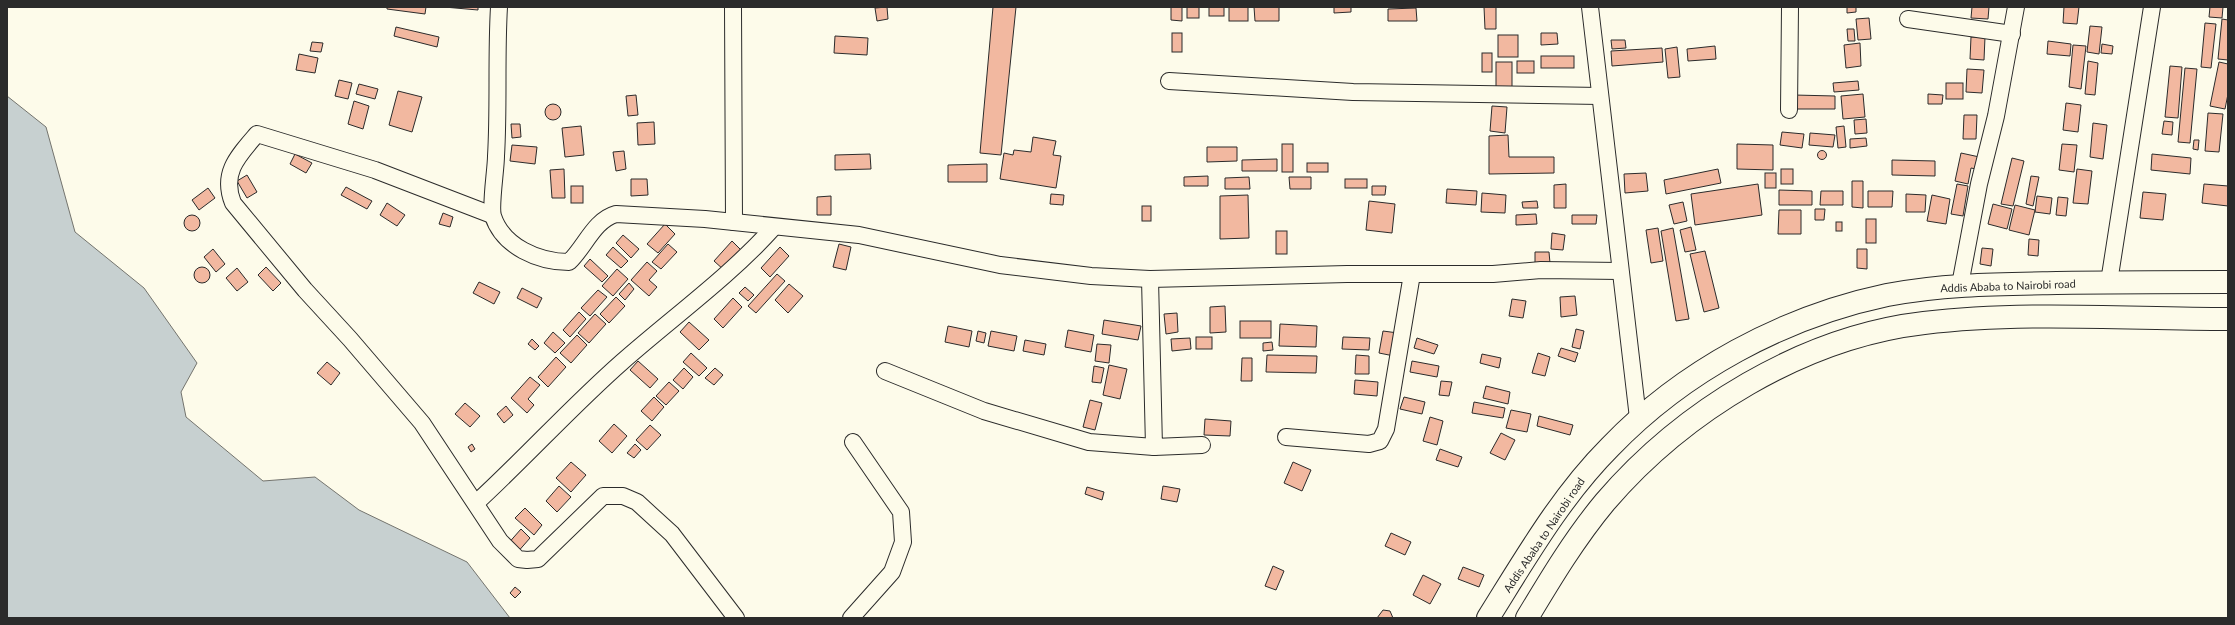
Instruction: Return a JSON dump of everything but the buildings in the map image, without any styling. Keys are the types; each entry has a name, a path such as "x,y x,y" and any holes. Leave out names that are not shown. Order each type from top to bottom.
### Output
{"highway":[{"name":"Addis Ababa to Nairobi road","path":"1488,618 1540,537 1578,484 1608,448 1638,418 1669,393 1706,369 1752,343 1786,327 1887,295 1960,285 2109,282 2228,282"},
{"path":"1527,618 1566,554 1604,503 1656,451 1724,397 1767,373 1823,349 1867,333 1922,323 1973,319 2228,319"}],"street":[{"path":"499,7 496,155 492,215 504,236 515,245 536,257 569,262 577,254 601,222 607,216 616,214 734,222 859,235 985,262 1046,272 1150,279 1493,274 1540,270 1620,271"},
{"path":"733,7 734,222"},
{"path":"1590,7 1638,418"},
{"path":"1789,110 1790,7"},
{"path":"1960,285 1979,184 1996,116 2016,7"},
{"path":"2109,282 2152,7"},
{"path":"1908,19 2012,34"},
{"path":"1169,80 1354,92 1600,96"},
{"path":"492,215 375,170 257,134 233,165 229,177 228,192 233,203 305,290 355,344 422,423 500,541 518,559 538,559 603,496 623,496 637,502 672,534 736,618"},
{"path":"476,503 622,362 689,307 760,242 774,227"},
{"path":"1286,437 1369,444 1380,441 1386,429 1412,274"},
{"path":"1150,279 1154,447"},
{"path":"885,371 984,410 1089,442 1154,447 1202,445"},
{"path":"851,618 892,572 903,542 901,512 853,442"}],"shaded area":[{"path":"7,96 46,127 75,232 144,288 197,363 181,392 186,417 263,481 315,477 359,510 467,562 510,618 7,618"}]}
